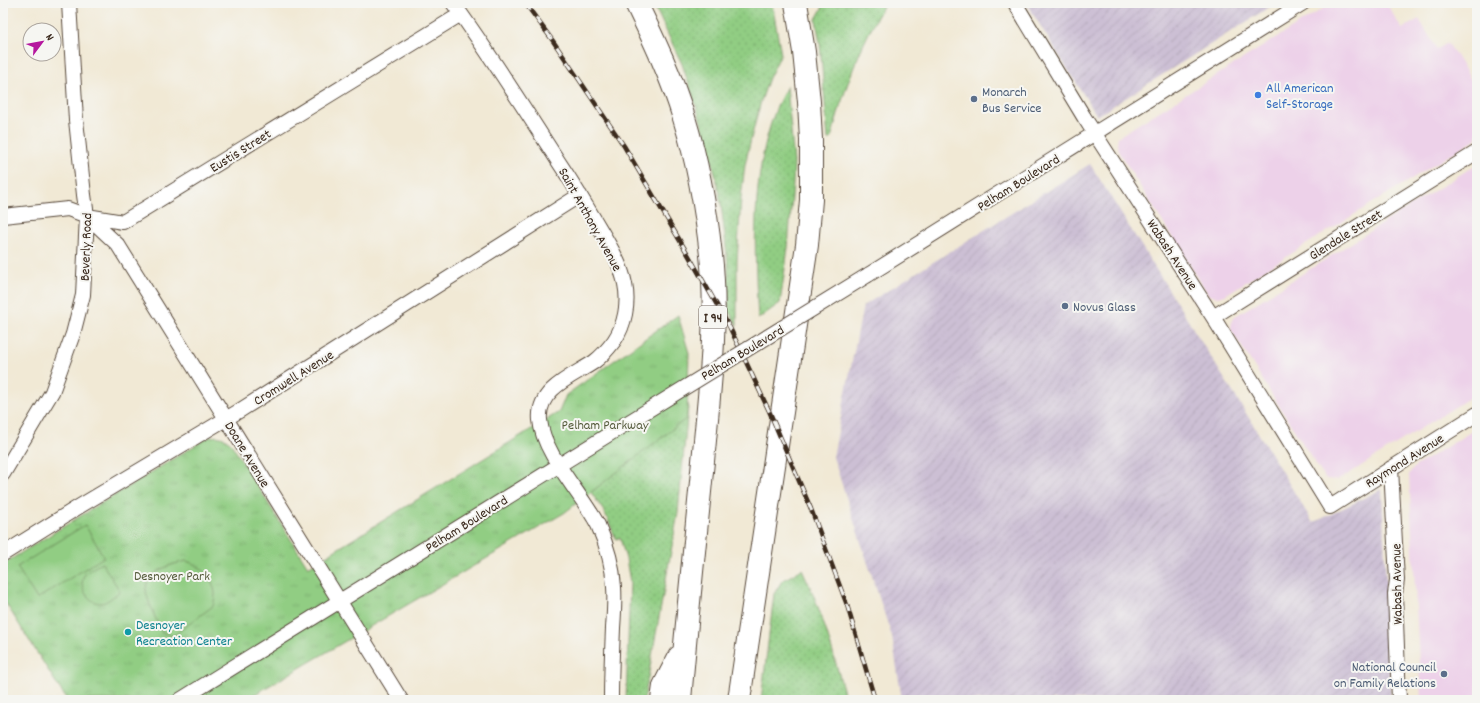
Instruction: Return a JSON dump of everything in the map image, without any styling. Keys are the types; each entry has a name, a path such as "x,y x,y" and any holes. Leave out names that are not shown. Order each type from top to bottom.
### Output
{"highway":[{"name":"I 94","path":"636,3 658,50 684,117 696,163 702,194 712,267 712,350 680,700"},
{"path":"739,700 808,245 811,200 811,140 804,52 796,3"},
{"path":"662,700 664,686 686,643"}],"street":[{"name":"Beverly Road","path":"3,474 52,392 73,334 83,294 87,216 76,120 69,3"},
{"name":"Wabash Avenue","path":"1015,3 1095,134 1213,317 1330,507"},
{"name":"Pelham Boulevard","path":"180,700 340,602 624,424 868,275 1303,3"},
{"name":"Eustis Street","path":"3,216 68,209 87,216 123,222 457,9"},
{"name":"Saint Anthony Avenue","path":"457,9 580,195 617,260 622,272 627,296 626,310 622,324 613,342 603,355 556,386 547,396 540,409 540,422 545,440 598,526 606,546 614,586 610,700"},
{"name":"Glendale Street","path":"1213,317 1477,152"},
{"name":"Cromwell Avenue","path":"3,554 226,418 580,195"},
{"name":"Doane Avenue","path":"87,216 118,245 401,700"},
{"name":"Raymond Avenue","path":"1330,507 1477,414"},
{"name":"Wabash Avenue","path":"1391,468 1399,700"}],"shaded area":[{"path":"1026,3 1276,3 1097,116"},
{"path":"1332,3 1386,3 1402,29 1419,19 1437,49 1448,43 1477,89 1477,138 1225,295 1219,297 1211,296 1208,294 1118,151 1118,137"},
{"path":"1090,164 1313,523 1382,489 1391,700 902,700 892,637 833,457 863,306"},
{"path":"1477,164 1477,393 1342,478 1337,480 1327,479 1324,477 1233,333 1231,329 1232,320 1234,317"},
{"path":"1477,428 1477,700 1421,700 1409,475 1416,466"}],"green space":[{"path":"653,3 772,3 781,54 769,78 761,101 745,165 741,198 737,262 737,326 728,309 728,266 721,204 715,173 698,112 682,64"},
{"path":"825,3 885,3 868,35 853,69 831,139 828,139 820,44 816,19"},
{"path":"787,86 794,162 788,248 780,303 758,319 755,240 758,186 768,134 777,106"},
{"path":"678,315 689,353 687,418 564,513 245,700 67,700 3,599 3,564 207,438 213,437 222,437 230,442 308,567 559,412 566,395"},
{"path":"688,407 678,513 644,700 626,700 630,582 620,538 616,539 605,513 588,488 588,466"},
{"path":"85,525 104,557 37,599 17,567"},
{"name":"Desnoyer Park","path":"186,561 197,565 205,572 212,582 215,593 213,606 173,636 161,632 146,591 147,584 150,579 160,570"},
{"path":"102,563 120,591 111,599 99,603 94,602 89,598 83,589 82,583 86,573"},
{"path":"802,569 822,617 846,700 761,700 774,594 782,581"}],"railway":[{"path":"525,3 553,41 624,146 730,328 770,413 811,509 847,605 875,700"}],"place":[{"name":"All American Self-Storage","path":"1258,95"},
{"name":"Monarch Bus Service","path":"974,99"},
{"name":"Novus Glass","path":"1065,306"},
{"name":"Desnoyer Recreation Center","path":"128,632"},
{"name":"National Council on Family Relations","path":"1444,674"}],"park label":[{"name":"Pelham Parkway","path":"605,424"}]}
